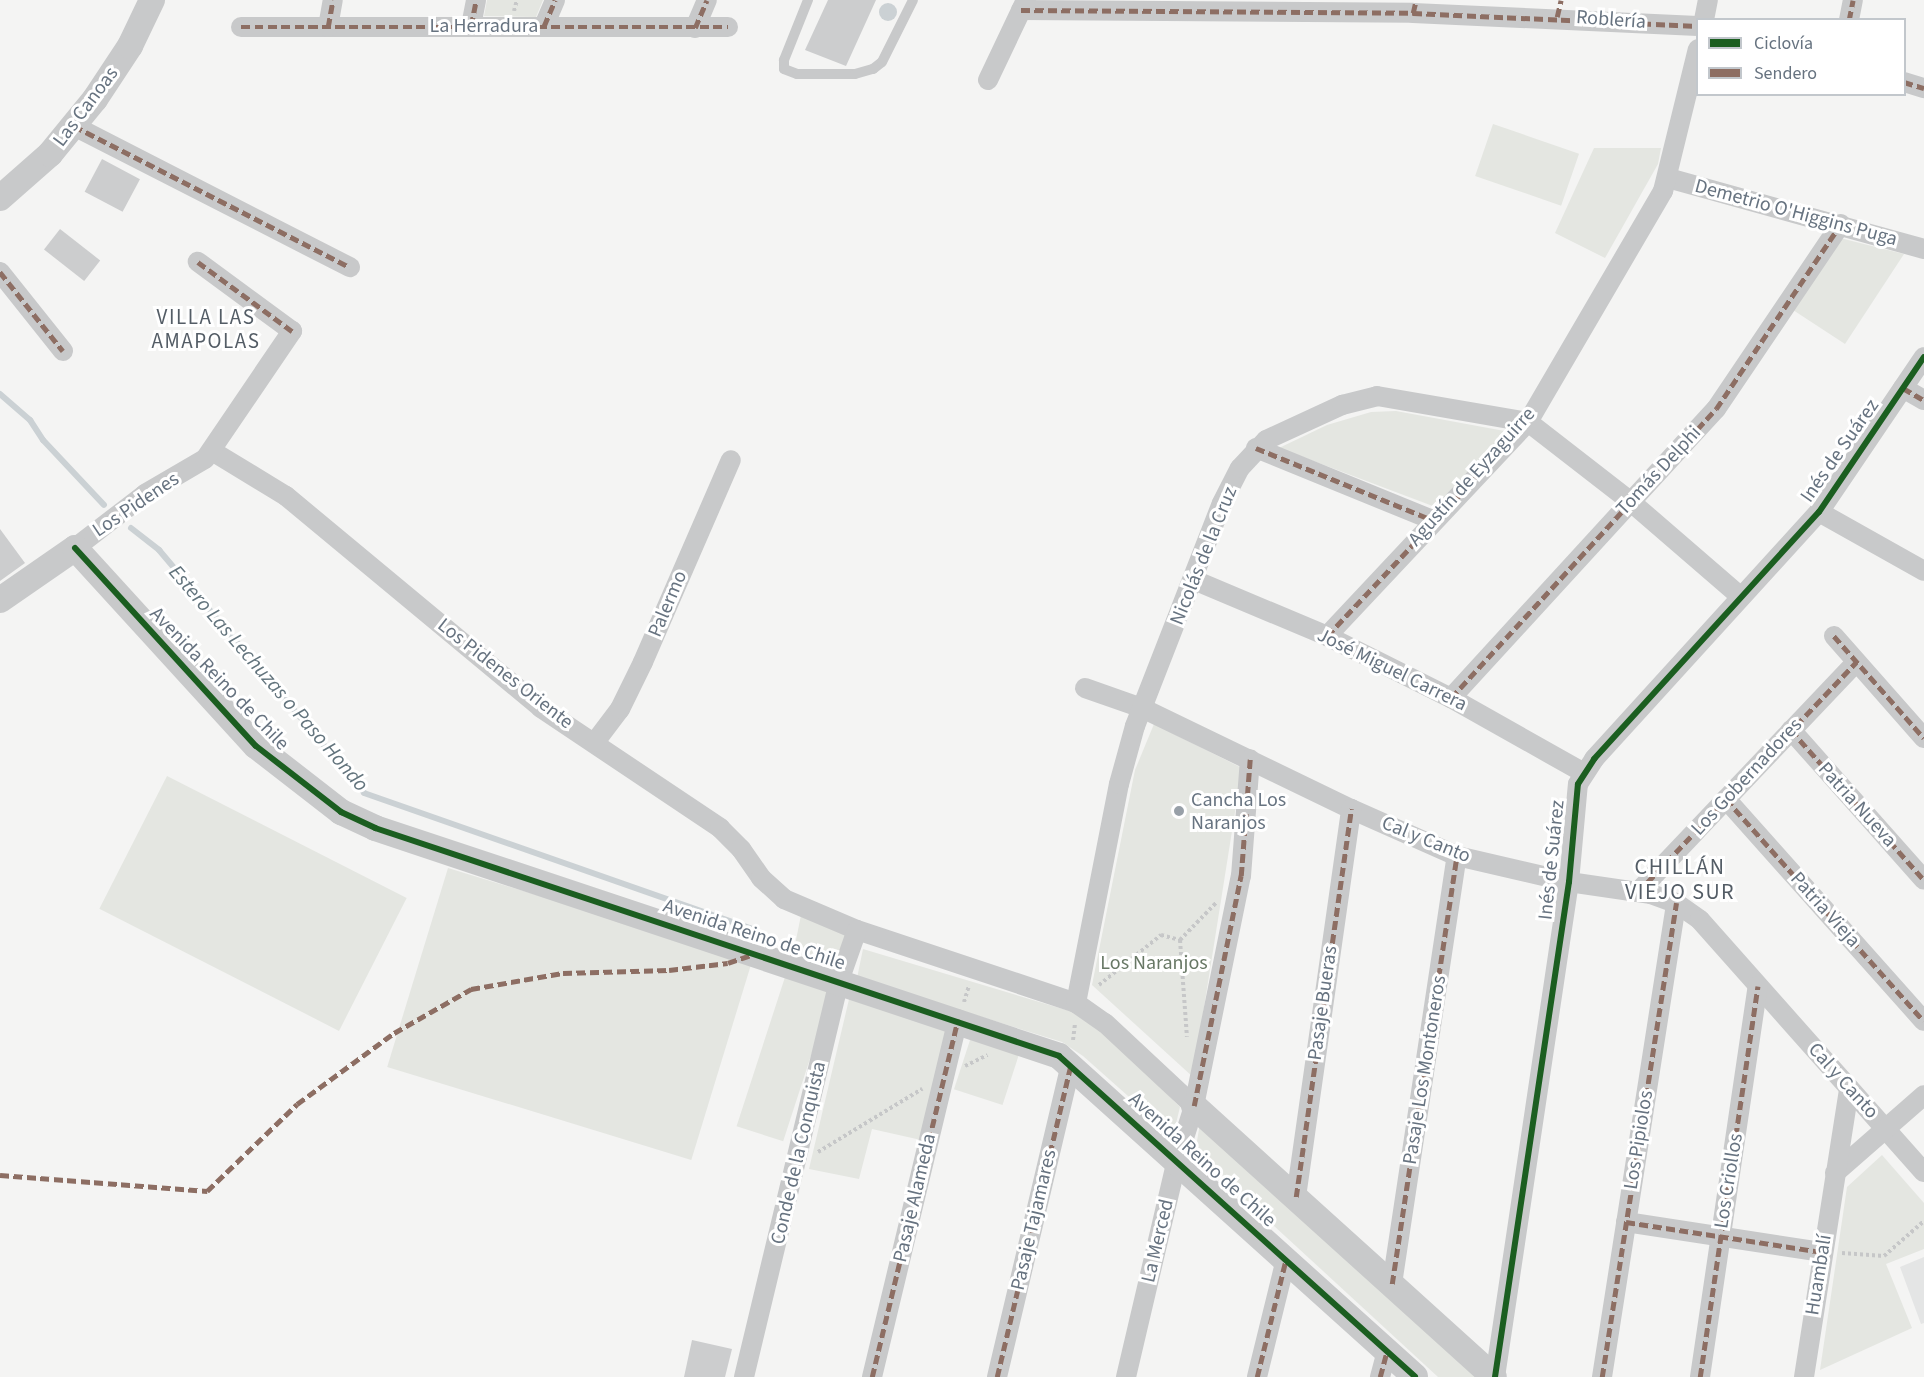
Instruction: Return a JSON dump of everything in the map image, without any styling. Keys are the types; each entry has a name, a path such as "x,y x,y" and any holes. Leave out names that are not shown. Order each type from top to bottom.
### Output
{"street":[{"name":"Las Canoas","path":"0,198 50,154 74,126 130,46 152,0"},
{"path":"328,27 333,0"},
{"path":"471,26 476,0"},
{"path":"544,26 555,0"},
{"path":"695,28 706,0"},
{"path":"1704,18 1708,0"},
{"path":"1849,18 1853,0"},
{"path":"988,80 1024,5"},
{"name":"Roblería","path":"1024,5 1559,8 1696,26"},
{"name":"La Herradura","path":"241,27 728,27"},
{"name":"Agustín de Eyzaguirre","path":"1327,636 1432,520 1528,422 1643,228 1668,178 1696,58"},
{"path":"1906,82 1924,88"},
{"path":"74,126 350,267"},
{"name":"Demetrio O'Higgins Puga","path":"1668,178 1841,224 1924,249"},
{"name":"Tomás Delphi","path":"1451,698 1716,409 1841,224"},
{"name":"Los Pidenes","path":"0,600 75,548 145,494 198,465 212,451 292,331 198,262"},
{"path":"0,272 63,351"},
{"name":"Inés de Suárez","path":"1494,1377 1569,882 1575,795 1584,772 1819,512 1924,357"},
{"path":"1903,388 1924,400"},
{"name":"Nicolás de la Cruz","path":"1076,1003 1119,784 1142,708 1194,580 1222,502 1240,468 1256,448 1309,417 1377,396 1528,422 1631,502 1741,597"},
{"path":"1256,448 1432,520"},
{"name":"Los Pidenes Oriente","path":"212,451 286,496 541,708 595,742 720,828 741,849 761,878 784,899 857,930"},
{"name":"Palermo","path":"595,742 620,709 643,662 730,460"},
{"path":"1819,512 1924,571"},
{"name":"Avenida Reino de Chile","path":"75,548 256,746 341,812 375,828 1019,1040 1071,1064 1415,1377"},
{"name":"José Miguel Carrera","path":"1194,580 1327,636 1451,698 1584,772"},
{"path":"1834,636 1924,738"},
{"name":"Los Gobernadores","path":"1638,892 1856,662"},
{"name":"Cal y Canto","path":"1085,688 1142,708 1351,809 1457,856 1569,882 1638,892 1676,903 1700,920 1924,1172"},
{"name":"Patria Nueva","path":"1791,730 1924,880"},
{"name":"La Merced","path":"1126,1377 1177,1160 1194,1106 1241,876 1250,759"},
{"name":"Patria Vieja","path":"1726,799 1924,1021"},
{"name":"Pasaje Bueras","path":"1296,1197 1351,809"},
{"name":"Pasaje Los Montoneros","path":"1392,1284 1457,856"},
{"name":"Los Pipiolos","path":"1602,1377 1676,903"},
{"name":"Avenida Reino de Chile","path":"857,930 1076,1003 1105,1023 1494,1377"},
{"name":"Conde de la Conquista","path":"744,1377 839,981 857,930"},
{"name":"Los Criollos","path":"1700,1377 1758,986"},
{"name":"Pasaje Alameda","path":"872,1377 958,1019"},
{"name":"Pasaje Tajamares","path":"997,1377 1071,1064"},
{"name":"Huambalí","path":"1804,1377 1849,1088"},
{"path":"1835,1173 1924,1095"},
{"path":"1626,1222 1823,1252"},
{"path":"1257,1377 1286,1259"},
{"path":"1380,1377 1386,1351"}],"lane":[{"path":"808,0 784,60 784,69 797,74 855,74 873,69 882,62 913,0"}],"path":[{"path":"1187,1039 1180,940 1241,876"},
{"path":"1071,1064 1076,1003 1161,935 1180,940"},
{"path":"958,1019 974,969"},
{"path":"796,1165 944,1076 1019,1040"},
{"path":"1823,1252 1884,1256 1924,1221"}],"shaded area":[{"path":"884,3 892,3 897,8 895,19 884,21 879,16 879,8"},
{"path":"1924,1257 1924,1323 1921,1324 1900,1267"}],"green space":[{"path":"487,0 543,0 536,17 484,16"},
{"path":"1493,124 1579,154 1561,206 1475,176"},
{"path":"1594,148 1661,148 1658,164 1605,258 1555,233"},
{"path":"1840,238 1904,254 1845,344 1793,310"},
{"path":"1396,411 1510,432 1438,508 1279,448 1327,425 1371,412"},
{"name":"Los Naranjos","path":"1154,724 1242,768 1193,1077 1092,985 1135,770"},
{"path":"167,776 407,898 339,1031 99,909"},
{"path":"448,868 752,961 691,1160 387,1067"},
{"path":"801,915 848,934 840,965 794,950"},
{"path":"863,949 1073,1012 1095,1023 1180,1107 1173,1136 1083,1056 1062,1042 857,978"},
{"path":"786,974 833,989 783,1141 737,1126"},
{"path":"850,995 948,1028 921,1140 872,1129 859,1179 809,1169"},
{"path":"971,1037 1020,1053 1003,1105 954,1089"},
{"path":"1200,1123 1478,1377 1438,1377 1195,1153"},
{"path":"1882,1155 1924,1203 1924,1249 1886,1264 1912,1328 1820,1370 1847,1187"}],"building":[{"path":"828,0 876,0 846,66 805,50"},
{"path":"102,159 140,179 123,212 85,192"},
{"path":"60,229 100,260 84,281 44,249"},
{"path":"0,529 25,563 0,581"},
{"path":"692,1340 732,1349 725,1377 684,1377"}],"waterway":[{"name":"Estero Las Lechuzas o Paso Hondo","path":"0,394 30,420 43,440 104,505"},
{"name":"Estero Las Lechuzas o Paso Hondo","path":"131,528 159,550 364,793 755,930"}],"marked path":[{"path":"328,27 333,0"},
{"path":"471,26 476,0"},
{"path":"544,26 555,0"},
{"path":"695,28 707,0"},
{"path":"1413,13 1416,0"},
{"path":"1557,17 1561,0"},
{"path":"1849,18 1853,0"},
{"path":"1021,10 1413,13 1696,26"},
{"path":"241,27 728,27"},
{"path":"1906,83 1924,88"},
{"path":"74,126 350,267"},
{"path":"1451,698 1716,409 1841,224"},
{"path":"198,262 292,331"},
{"path":"0,272 63,351"},
{"path":"1903,388 1924,400"},
{"path":"1327,636 1528,422"},
{"path":"1256,448 1432,520"},
{"path":"1834,636 1924,738"},
{"path":"1638,892 1856,662"},
{"path":"1791,730 1924,880"},
{"path":"1194,1106 1241,876 1250,759"},
{"path":"1726,799 1924,1021"},
{"path":"1296,1197 1351,809"},
{"path":"1392,1284 1457,856"},
{"path":"1602,1377 1676,903"},
{"path":"0,1175 207,1191 297,1104 394,1033 471,989 563,973 669,970 728,963 751,955"},
{"path":"1700,1377 1758,986"},
{"path":"872,1377 958,1019"},
{"path":"997,1377 1071,1065"},
{"path":"1626,1222 1823,1252"},
{"path":"1257,1377 1286,1259"},
{"path":"1380,1377 1387,1351"}],"cycle path":[{"path":"1495,1377 1569,882 1578,784 1594,759 1819,512 1924,357"},
{"path":"75,548 256,746 341,812 375,828 1059,1056 1415,1377"}],"place":[{"name":"Cancha Los Naranjos","path":"1179,811"}],"district":[{"name":"VILLA LAS AMAPOLAS","path":"206,329"},
{"name":"CHILLÁN VIEJO SUR","path":"1680,880"}]}
